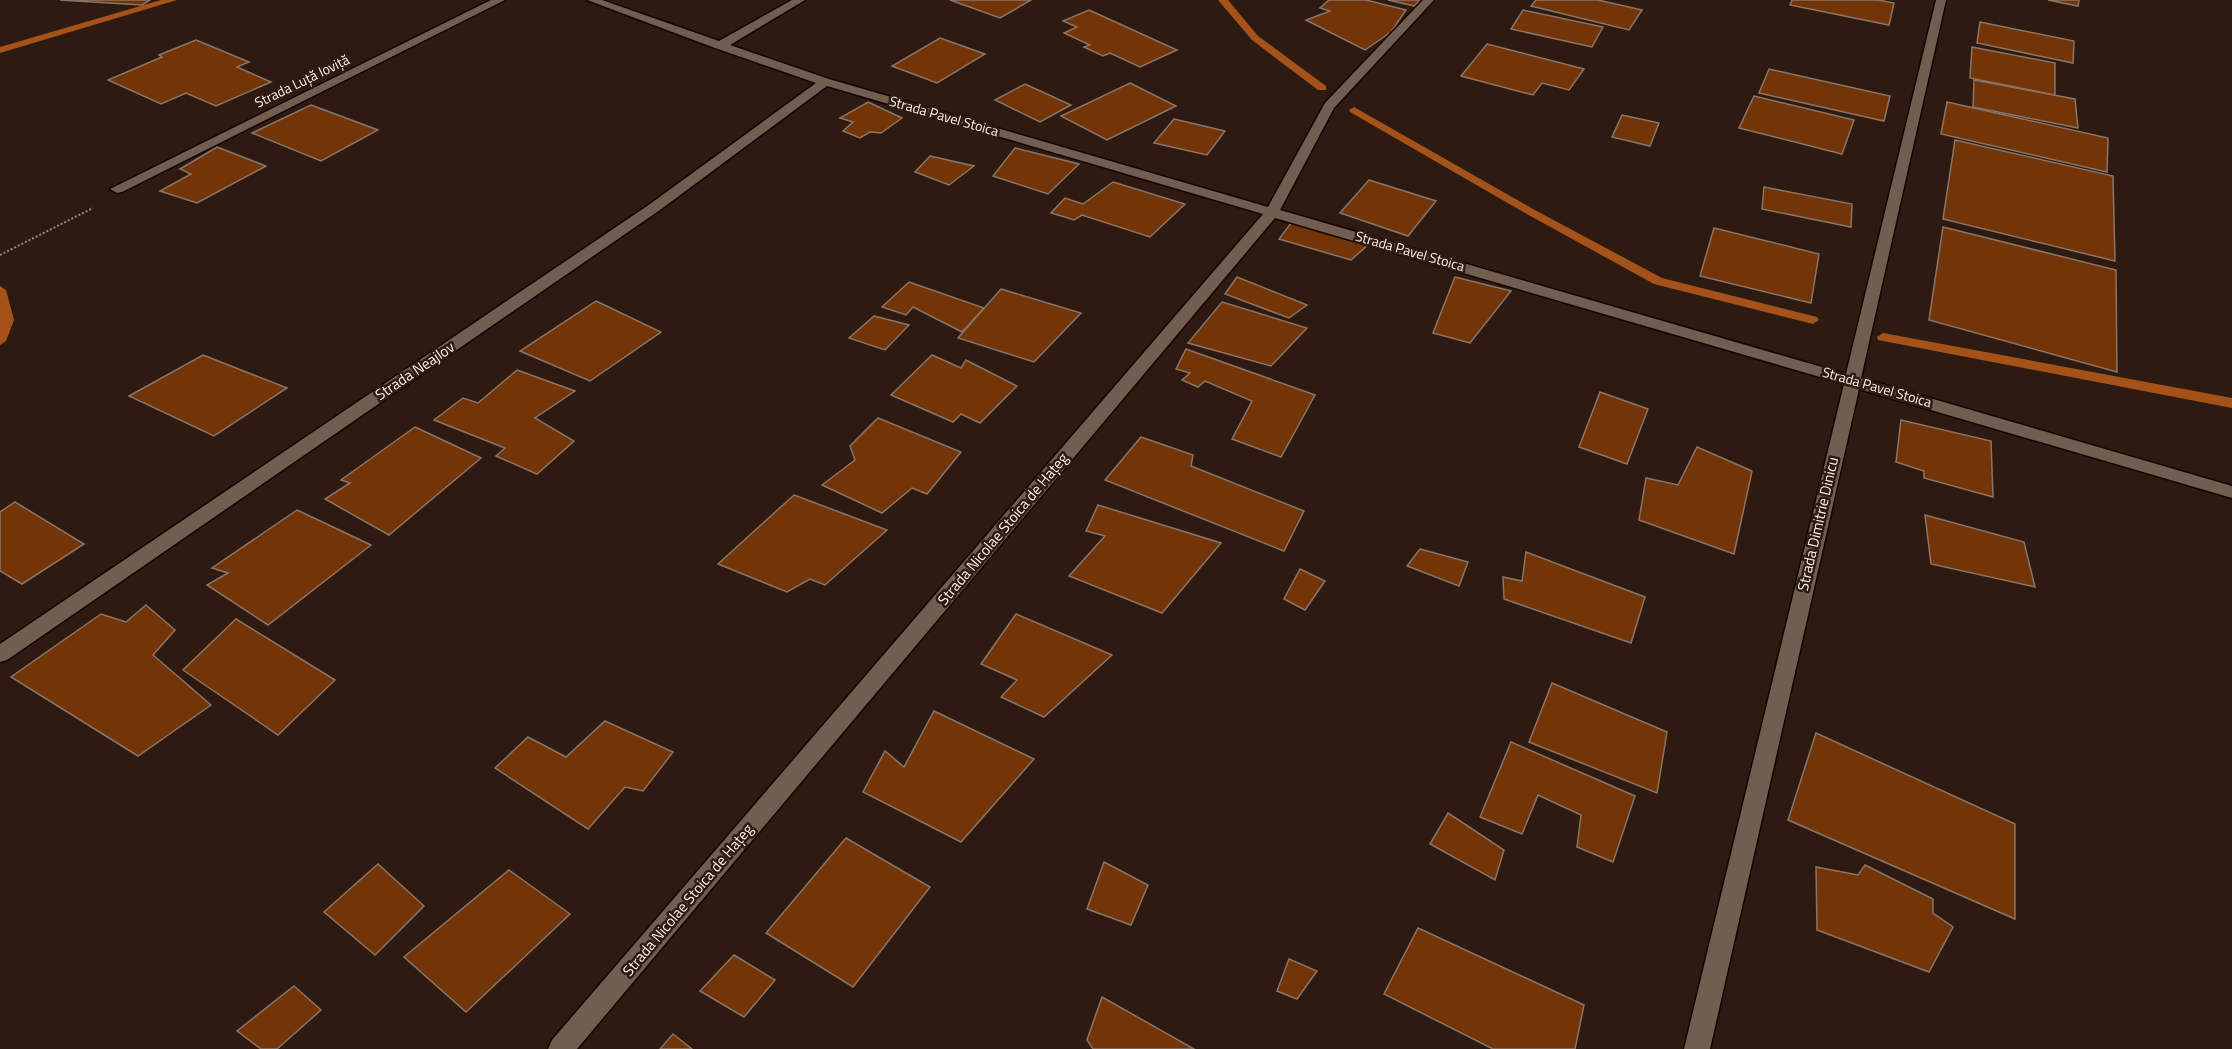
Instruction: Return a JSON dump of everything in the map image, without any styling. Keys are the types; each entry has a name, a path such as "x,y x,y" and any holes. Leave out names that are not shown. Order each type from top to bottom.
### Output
{"street":[{"name":"Strada Luță Ioviță","path":"117,189 500,0"},
{"name":"Strada Pavel Stoica","path":"592,0 825,82 2232,492"},
{"path":"719,46 800,0"},
{"name":"Strada Nicolae Stoica de Hațeg","path":"561,1049 1273,211 1329,106 1428,0"},
{"name":"Strada Dimitrie Dinicu","path":"1697,1049 1941,0"},
{"name":"Strada Neajlov","path":"0,654 655,207 825,82"}],"path":[{"path":"0,255 125,192 117,189"}],"building":[{"path":"60,0 150,0 142,5"},
{"path":"950,0 1031,0 1000,18"},
{"path":"1329,0 1366,0 1406,10 1391,32 1365,50 1306,20 1330,11 1320,8"},
{"path":"1388,0 1420,0 1414,6"},
{"path":"1536,0 1598,0 1642,10 1629,30 1531,6"},
{"path":"1792,0 1878,0 1894,3 1889,25 1790,5"},
{"path":"2048,0 2079,0 2078,6"},
{"path":"1089,10 1177,50 1140,67 1110,53 1103,56 1084,47 1090,45 1064,33 1077,27 1063,21"},
{"path":"1523,10 1603,27 1592,47 1511,29"},
{"path":"1980,22 2074,41 2073,63 1977,43"},
{"path":"940,38 985,54 937,83 892,66"},
{"path":"196,40 249,62 237,67 271,82 216,106 186,93 161,104 108,80 162,57 159,55"},
{"path":"1487,44 1584,69 1569,90 1542,83 1533,95 1461,76"},
{"path":"1972,47 2055,63 2055,95 1970,78"},
{"path":"1769,69 1890,96 1884,121 1759,93"},
{"path":"1974,80 2075,99 2078,128 1973,107"},
{"path":"1130,83 1176,106 1107,140 1061,116"},
{"path":"1025,84 1071,105 1040,122 995,100"},
{"path":"1754,96 1854,120 1842,154 1739,128"},
{"path":"868,102 902,118 881,133 870,132 860,138 843,131 853,122 840,118"},
{"path":"1947,102 2108,138 2107,172 1941,134"},
{"path":"311,105 378,130 321,161 252,133"},
{"path":"1622,115 1659,123 1650,146 1612,137"},
{"path":"1174,119 1225,131 1207,155 1154,143"},
{"path":"1955,140 2113,176 2115,261 1943,219"},
{"path":"217,147 266,166 197,203 160,191 191,174 180,169"},
{"path":"1015,148 1079,164 1048,194 993,176"},
{"path":"930,156 974,166 949,185 915,172"},
{"path":"1369,180 1436,201 1408,236 1340,213"},
{"path":"1113,182 1185,204 1150,237 1082,215 1074,220 1051,213 1065,198 1083,204"},
{"path":"1764,187 1852,204 1851,227 1762,209"},
{"path":"1291,223 1369,244 1351,260 1279,239"},
{"path":"1943,227 2116,270 2117,372 1929,320"},
{"path":"1714,228 1819,254 1811,303 1700,276"},
{"path":"1237,277 1307,305 1289,318 1225,294"},
{"path":"1455,277 1511,291 1470,343 1433,333"},
{"path":"909,282 984,308 962,332 913,307 906,315 882,307"},
{"path":"1001,289 1081,313 1034,362 958,338"},
{"path":"596,301 661,332 590,381 520,351"},
{"path":"1222,302 1307,328 1271,366 1188,343"},
{"path":"874,316 909,325 885,350 849,338"},
{"path":"1186,349 1315,395 1281,457 1232,439 1252,401 1205,381 1198,387 1182,380 1190,373 1176,369"},
{"path":"203,355 287,388 214,436 129,396"},
{"path":"932,355 961,368 966,360 1017,386 980,423 961,414 953,422 891,395"},
{"path":"517,370 575,391 535,418 574,441 537,474 496,456 505,448 434,420 463,398 478,403"},
{"path":"1600,392 1648,409 1627,464 1579,447"},
{"path":"878,418 961,452 927,494 912,488 882,513 822,485 855,460 850,446"},
{"path":"1901,420 1991,441 1993,497 1924,478 1924,471 1896,462"},
{"path":"415,427 481,458 389,535 325,499 350,483 341,480"},
{"path":"1141,437 1193,455 1191,466 1304,511 1284,551 1105,480"},
{"path":"1697,447 1752,471 1734,554 1639,520 1646,478 1678,485"},
{"path":"794,495 887,530 825,585 810,579 787,592 718,564"},
{"path":"15,502 84,544 22,584 0,571 0,512"},
{"path":"1098,505 1221,543 1162,613 1069,576 1105,536 1086,531"},
{"path":"297,510 371,545 268,625 207,585 228,573 212,568"},
{"path":"1925,515 2024,542 2035,587 1931,564"},
{"path":"1420,549 1468,562 1459,586 1407,566"},
{"path":"1526,552 1645,597 1631,643 1504,599 1503,577 1522,581"},
{"path":"1300,569 1325,581 1305,610 1284,599"},
{"path":"146,605 175,630 153,655 211,705 138,756 11,677 101,614 126,622"},
{"path":"1016,614 1112,655 1044,717 1001,697 1017,680 981,664"},
{"path":"236,619 335,680 278,735 183,670"},
{"path":"1552,683 1667,732 1657,793 1529,742"},
{"path":"934,711 1034,759 961,842 863,792 885,751 904,767"},
{"path":"605,721 673,752 643,791 625,787 588,829 495,768 528,737 566,757"},
{"path":"1816,733 2015,824 2015,919 1788,820"},
{"path":"1511,742 1635,796 1613,862 1577,847 1581,815 1538,795 1522,834 1480,817"},
{"path":"1448,813 1504,850 1495,880 1430,844"},
{"path":"846,838 930,887 853,987 766,933"},
{"path":"1104,862 1148,885 1131,925 1087,909"},
{"path":"378,864 424,906 375,955 324,912"},
{"path":"1865,865 1933,899 1933,913 1953,927 1929,972 1817,930 1816,867 1858,875"},
{"path":"509,870 570,914 466,1012 404,957"},
{"path":"1418,928 1584,1005 1575,1049 1493,1049 1384,994"},
{"path":"734,955 775,980 744,1017 700,991"},
{"path":"1289,959 1317,971 1297,999 1277,991"},
{"path":"294,986 321,1010 277,1049 261,1049 237,1031"},
{"path":"1102,997 1194,1049 1093,1049 1087,1040"},
{"path":"673,1034 692,1049 660,1049"}],"waterway":[{"path":"0,50 107,17 172,0"},
{"path":"1223,0 1255,38 1322,88"},
{"path":"1354,110 1529,211 1658,281 1813,320"},
{"path":"0,290 8,320 0,341"},
{"path":"1883,337 2232,403"}]}
